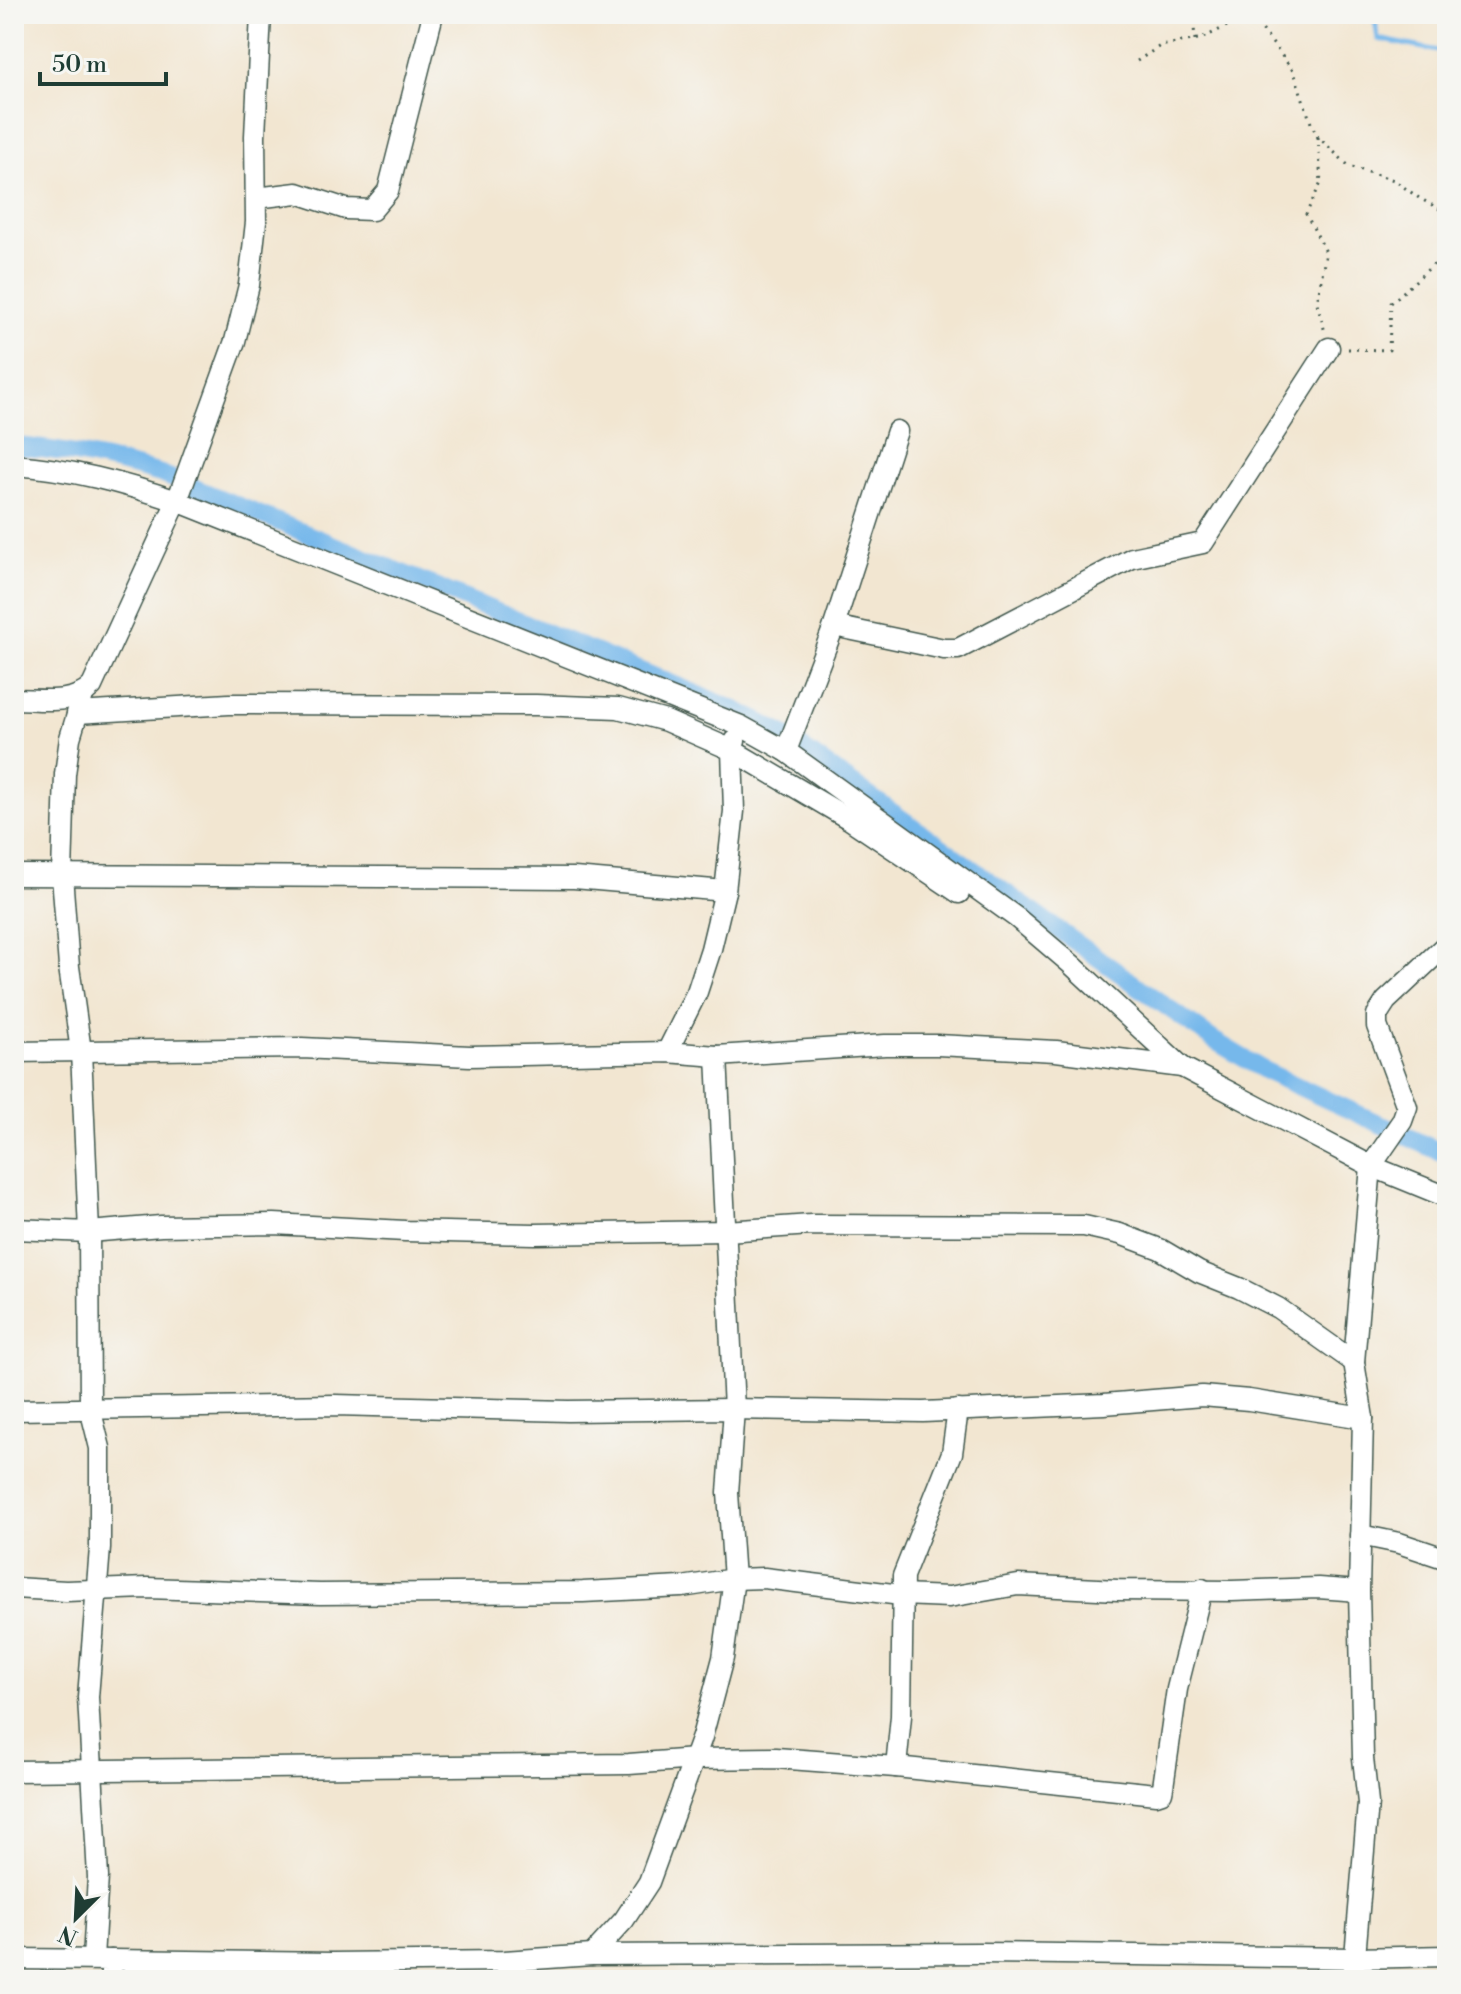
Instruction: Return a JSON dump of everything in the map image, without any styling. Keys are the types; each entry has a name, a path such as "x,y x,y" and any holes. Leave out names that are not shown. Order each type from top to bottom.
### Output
{"street":[{"path":"105,1966 88,1697 97,1588 100,1448 90,1408 89,1232 81,1051 69,967 62,875 65,774 80,704 92,686 177,501 239,327 249,285 256,198 261,14"},
{"path":"256,198 297,193 346,209 372,210 388,191 433,14"},
{"path":"834,626 944,649 958,649 1132,558 1203,543 1329,348"},
{"path":"786,751 834,626 897,431"},
{"path":"14,465 78,472 177,501 741,726 786,751 1017,918 1182,1067 1371,1166 1447,1197"},
{"path":"14,699 71,699 80,704 593,706 641,713 732,750 849,819 968,899 1017,918"},
{"path":"667,1052 697,992 725,891 734,811 732,750 741,726"},
{"path":"14,875 574,878 725,891"},
{"path":"1353,1980 1368,1803 1363,1758 1359,1591 1363,1418 1354,1362 1371,1166 1402,1121 1407,1107 1377,1026 1377,1015 1386,1001 1447,944"},
{"path":"14,1052 302,1048 470,1056 667,1052 717,1056 885,1045 937,1045 1056,1051 1182,1067"},
{"path":"592,1955 624,1920 649,1882 695,1759 723,1658 734,1579 728,1493 734,1409 717,1056"},
{"path":"14,1229 89,1232 161,1226 274,1224 535,1234 726,1231 838,1225 1084,1226 1120,1234 1160,1249 1199,1272 1239,1288 1278,1308 1354,1362"},
{"path":"14,1410 335,1405 568,1411 734,1409 923,1412 1202,1396 1249,1400 1363,1418"},
{"path":"896,1767 901,1716 903,1576 952,1453 958,1410"},
{"path":"1360,1535 1399,1543 1447,1559"},
{"path":"14,1588 320,1594 583,1592 682,1587 764,1578 901,1595 949,1597 1018,1585 1118,1590 1318,1588 1359,1591"},
{"path":"14,1771 629,1764 776,1758 1156,1794 1162,1792 1177,1689 1202,1589"},
{"path":"14,1959 105,1966 504,1961 592,1955 981,1953 1355,1958 1447,1956"}],"path":[{"path":"1193,14 1195,40"},
{"path":"1237,14 1255,20 1294,72 1318,137 1321,183 1306,214 1326,252 1317,303 1329,348 1389,350 1391,303 1435,263 1447,259"},
{"path":"1137,61 1160,46 1195,40 1243,18"},
{"path":"1318,137 1349,166 1394,180 1447,213"}],"waterway":[{"path":"1374,14 1378,39 1443,52 1447,48"},
{"path":"14,446 88,456 161,474 736,710 781,733 1215,1041 1265,1071 1447,1155"}]}
